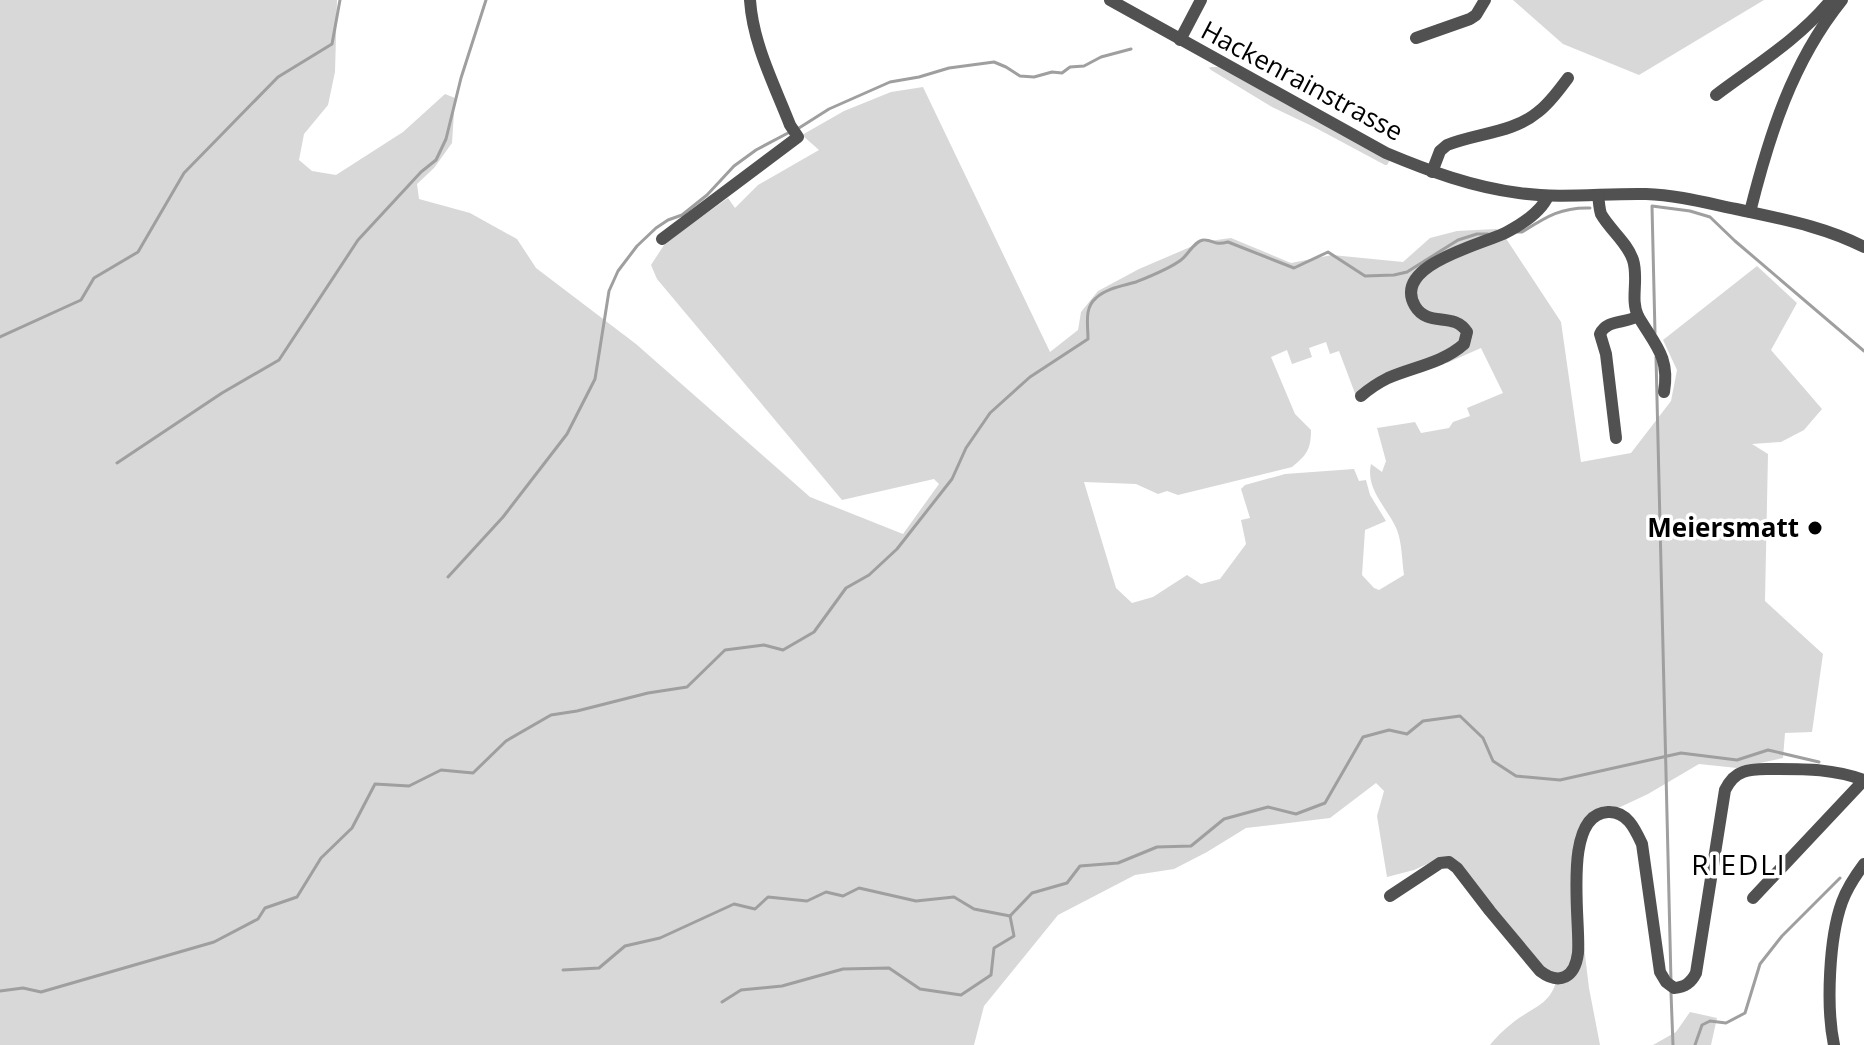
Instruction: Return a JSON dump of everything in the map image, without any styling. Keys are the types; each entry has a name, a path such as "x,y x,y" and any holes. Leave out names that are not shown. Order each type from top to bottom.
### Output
{"street":[{"path":"662,239 798,137 790,125 759,46 751,21 750,0"},
{"name":"Hackenrainstrasse","path":"1110,0 1386,153 1432,172 1468,183 1548,196 1665,196 1811,225 1839,234 1864,247"},
{"path":"1180,40 1201,0"},
{"path":"1416,38 1470,19 1485,0"},
{"path":"1716,95 1788,43 1831,0"},
{"path":"1750,212 1768,144 1788,88 1809,47 1842,0"},
{"path":"1432,172 1440,151 1447,145 1525,122 1540,112 1568,78"},
{"path":"1598,195 1602,214 1633,258 1635,305 1665,365 1667,376 1664,392"},
{"path":"1361,396 1382,381 1448,356 1464,344 1467,332 1463,325 1451,320 1433,319 1416,308 1412,298 1417,278 1444,257 1512,229 1544,205 1548,196"},
{"path":"1616,438 1606,354 1600,334 1610,324 1630,321 1638,316"},
{"path":"1390,896 1440,863 1449,862 1540,971 1549,978 1562,978 1573,971 1578,957 1575,898 1583,833 1588,822 1599,815 1608,812 1619,814 1635,828 1642,844 1660,972 1674,988 1683,987 1692,981 1696,973 1725,790 1734,777 1757,769 1821,769 1864,780 1753,898"},
{"path":"1834,1045 1829,982 1833,947 1841,903 1864,864"}],"shaded area":[{"path":"0,0 337,0 335,72 328,105 304,134 299,160 312,171 336,175 403,132 445,94 455,98 452,143 434,168 417,184 419,199 470,213 517,239 536,268 636,344 810,497 903,534 939,484 934,479 842,500 657,279 651,265 666,242 728,198 735,208 758,185 819,150 802,135 844,111 891,92 923,87 1050,352 1078,330 1081,312 1098,291 1139,269 1202,242 1231,238 1291,263 1332,255 1403,262 1430,238 1457,231 1496,229 1501,232 1435,261 1425,268 1412,286 1410,296 1413,308 1419,315 1449,323 1462,331 1463,340 1450,351 1382,378 1356,396 1339,351 1330,354 1326,342 1309,348 1312,357 1292,364 1287,350 1271,357 1295,414 1311,430 1307,451 1292,467 1178,495 1167,491 1158,494 1136,484 1084,482 1116,588 1132,603 1153,597 1187,575 1201,584 1220,579 1246,544 1241,520 1250,518 1241,489 1245,485 1285,474 1354,469 1359,481 1366,480 1370,495 1386,521 1365,530 1362,575 1379,590 1404,575 1397,530 1371,482 1371,464 1382,472 1386,461 1377,428 1415,422 1421,433 1449,428 1453,422 1470,416 1467,408 1503,393 1481,348 1447,363 1445,360 1468,343 1471,331 1468,325 1455,318 1426,312 1417,304 1417,285 1436,266 1450,258 1505,237 1561,322 1581,462 1631,453 1671,401 1677,370 1663,340 1757,266 1797,303 1771,350 1822,409 1804,430 1781,442 1752,444 1768,454 1765,601 1823,654 1812,732 1785,733 1783,758 1737,768 1699,764 1616,809 1605,808 1592,813 1580,835 1574,862 1575,955 1570,968 1558,976 1544,971 1483,898 1458,862 1441,859 1387,877 1377,816 1384,791 1376,783 1330,818 1246,828 1174,869 1135,875 1058,915 984,1006 974,1045 0,1045"},
{"path":"1513,0 1764,0 1639,75 1563,44"},
{"path":"1211,67 1218,67 1390,160 1385,165 1272,107 1211,70"},
{"path":"1582,930 1600,1045 1490,1045 1511,1024 1546,1000 1556,982 1564,982"},
{"path":"1690,1012 1717,1018 1711,1045 1653,1045 1676,1032"}],"waterway":[{"path":"0,337 81,300 94,278 138,252 184,173 278,77 332,44 340,0"},
{"path":"117,463 222,393 279,360 358,240 436,160 446,139 461,78 486,0"},
{"path":"799,128 829,109 890,82 949,68 994,62 1020,76 1034,77 1052,72 1062,73 1070,67 1084,66 1101,57 1131,49"},
{"path":"448,577 503,517 567,434 595,379 609,291 618,271 637,246 656,228 682,215 707,195 734,166 788,133"},
{"path":"1655,333 1652,206 1710,217 1864,351"},
{"path":"1518,232 1562,211 1590,208"},
{"path":"0,991 23,988 41,992 214,942 258,919 265,908 297,897 321,858 352,828 375,784 409,786 441,770 473,773 506,741 551,715 687,687 725,650 764,645 783,650 814,632 846,588 869,575 897,549 952,479 966,448 990,413 1030,377 1088,339 1088,311 1092,302 1110,290 1171,266 1201,241 1228,242 1294,268 1328,252 1365,276 1407,272 1458,240 1488,234"},
{"path":"1656,357 1671,981"},
{"path":"1010,916 1032,893 1067,883 1080,866 1118,863 1157,847 1191,846 1224,819 1268,807 1296,814 1325,803 1363,737 1389,730 1407,734 1423,721 1460,716 1483,738 1493,761 1516,776 1560,780 1681,753 1737,760 1768,750 1819,762"},
{"path":"1695,1045 1702,1025 1710,1021 1726,1023 1745,1013 1760,964 1782,936 1840,878"},
{"path":"563,970 599,968 625,946 660,938 734,904 755,909 768,897 807,901 826,892 843,896 859,888 916,901 954,897 974,909 1010,916"},
{"path":"722,1002 741,990 782,986 843,969 889,968 920,989 961,995 991,975 994,948 1014,936 1010,916"},
{"path":"1671,993 1673,1045"}],"place":[{"name":"Meiersmatt","path":"1815,528"}],"district":[{"name":"RIEDLI","path":"1739,865"}]}
